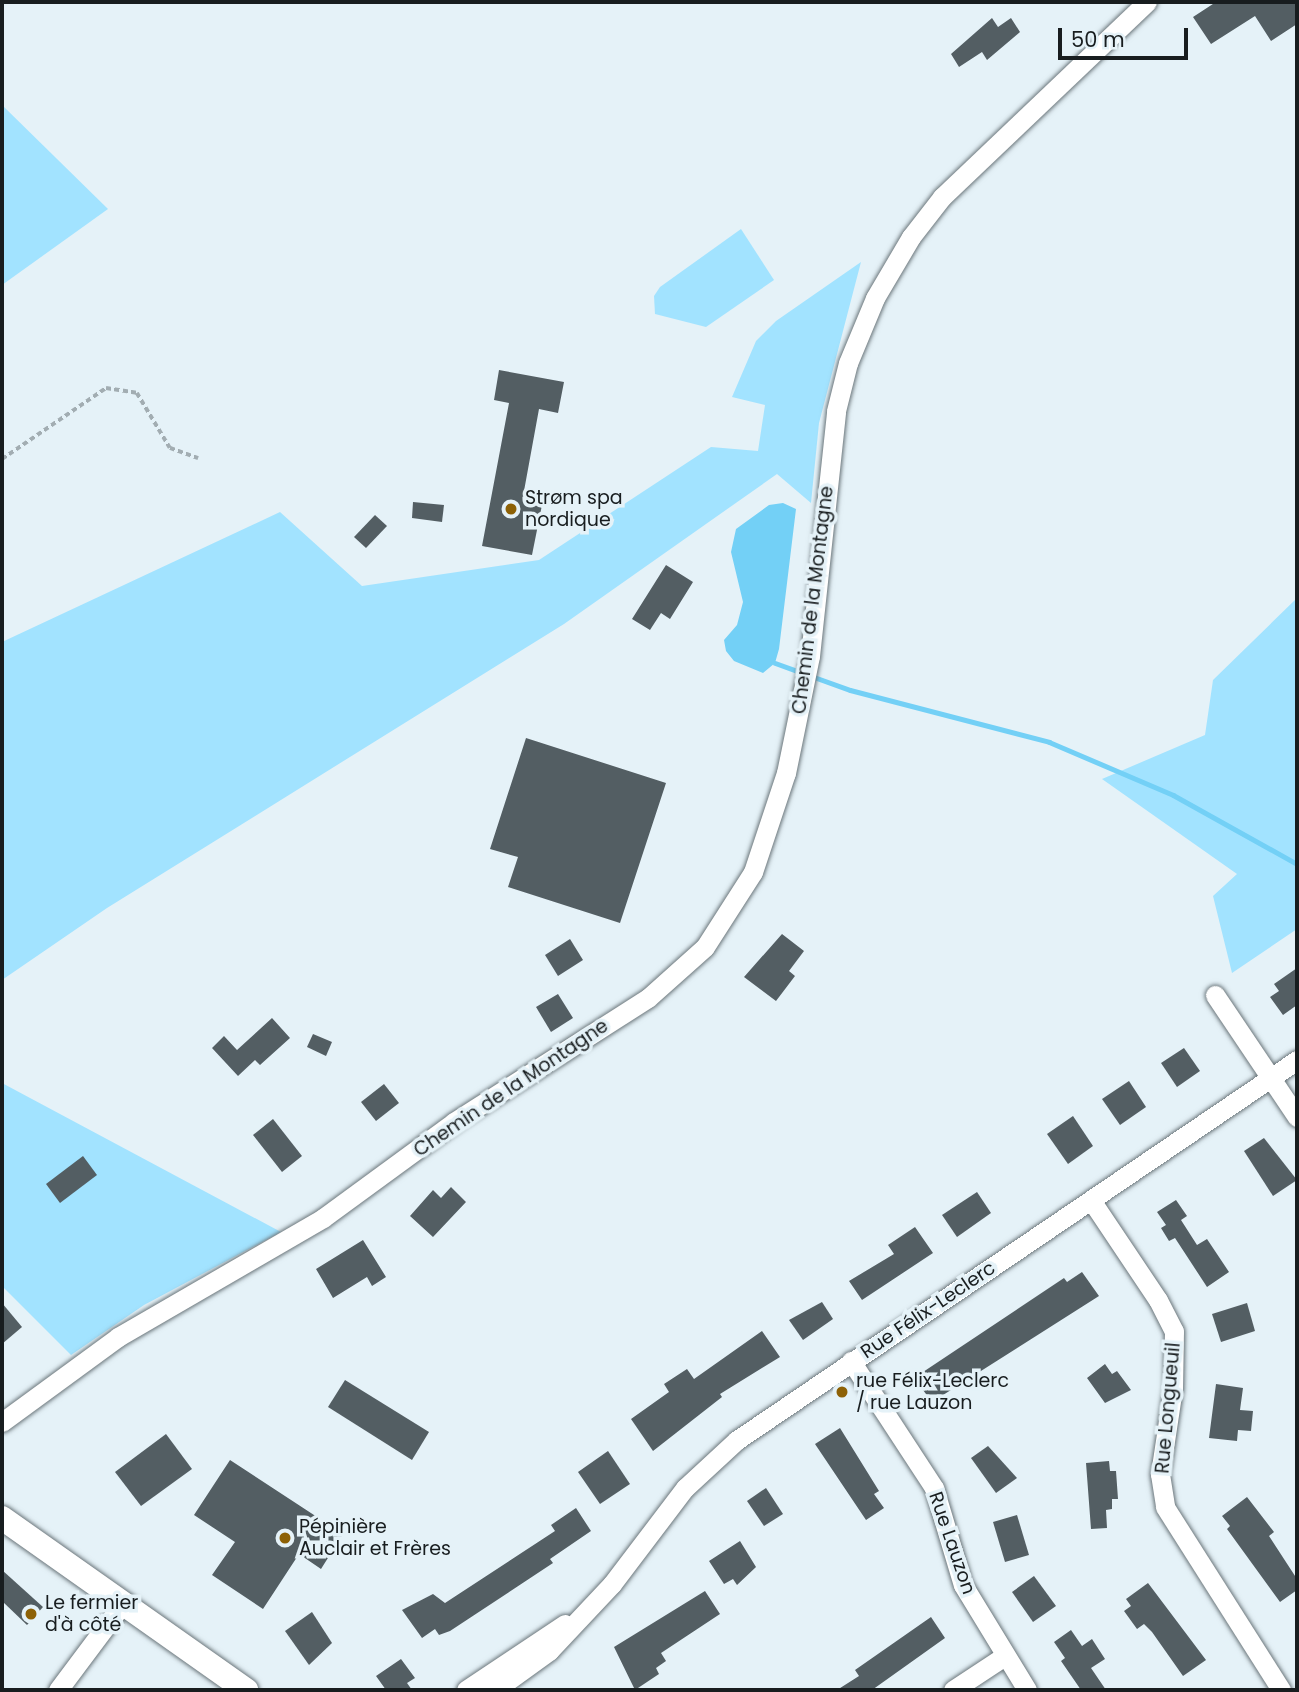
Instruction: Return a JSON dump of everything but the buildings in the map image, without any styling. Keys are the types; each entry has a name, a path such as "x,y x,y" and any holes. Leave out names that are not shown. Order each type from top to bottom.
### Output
{"street":[{"name":"Chemin de la Montagne","path":"2,1422 118,1337 282,1246 454,1122 648,998 687,967 720,928 753,872 786,773 810,656 836,411 848,363 875,298 934,206 1147,2"},
{"path":"1215,995 1297,1117"},
{"name":"Rue Félix-Leclerc","path":"495,1690 549,1651 589,1609 697,1476 764,1420 1297,1060"},
{"name":"Rue Longueuil","path":"1091,1200 1174,1331 1173,1388 1160,1474 1165,1507 1281,1690"},
{"name":"Rue Lauzon","path":"851,1361 934,1488 963,1584 1003,1657 1027,1690"},
{"path":"2,1518 246,1690"},
{"path":"58,1690 123,1603"},
{"name":"Rue Félix-Leclerc","path":"466,1690 589,1609"},
{"path":"953,1690 1003,1657"}],"path":[{"path":"2,459 106,388 137,393 170,448 198,458"}],"shaded area":[{"path":"2,105 108,209 2,285"},
{"path":"741,229 774,280 706,327 655,314 654,296 660,287"},
{"path":"861,262 819,423 811,503 777,474 564,624 107,908 2,980 2,642 280,512 362,586 539,560 711,447 758,451 765,405 732,397 756,341 776,321"},
{"path":"783,503 796,509 779,649 775,663 763,673 734,661 726,651 724,640 737,625 743,602 731,552 736,529 769,505"},
{"path":"1297,598 1297,929 1232,973 1213,896 1237,874 1102,779 1205,735 1213,680"},
{"path":"2,1083 281,1232 144,1305 71,1355 2,1286"}],"waterway":[{"path":"775,663 802,673"},
{"path":"811,676 850,690 1049,742 1173,795 1297,864"}],"place":[{"name":"Strøm spa nordique","path":"511,509"},
{"name":"rue Félix-Leclerc / rue Lauzon","path":"842,1392"},
{"name":"Pépinière Auclair et Frères","path":"285,1538"},
{"name":"Le fermier d'à côté","path":"31,1614"}]}
